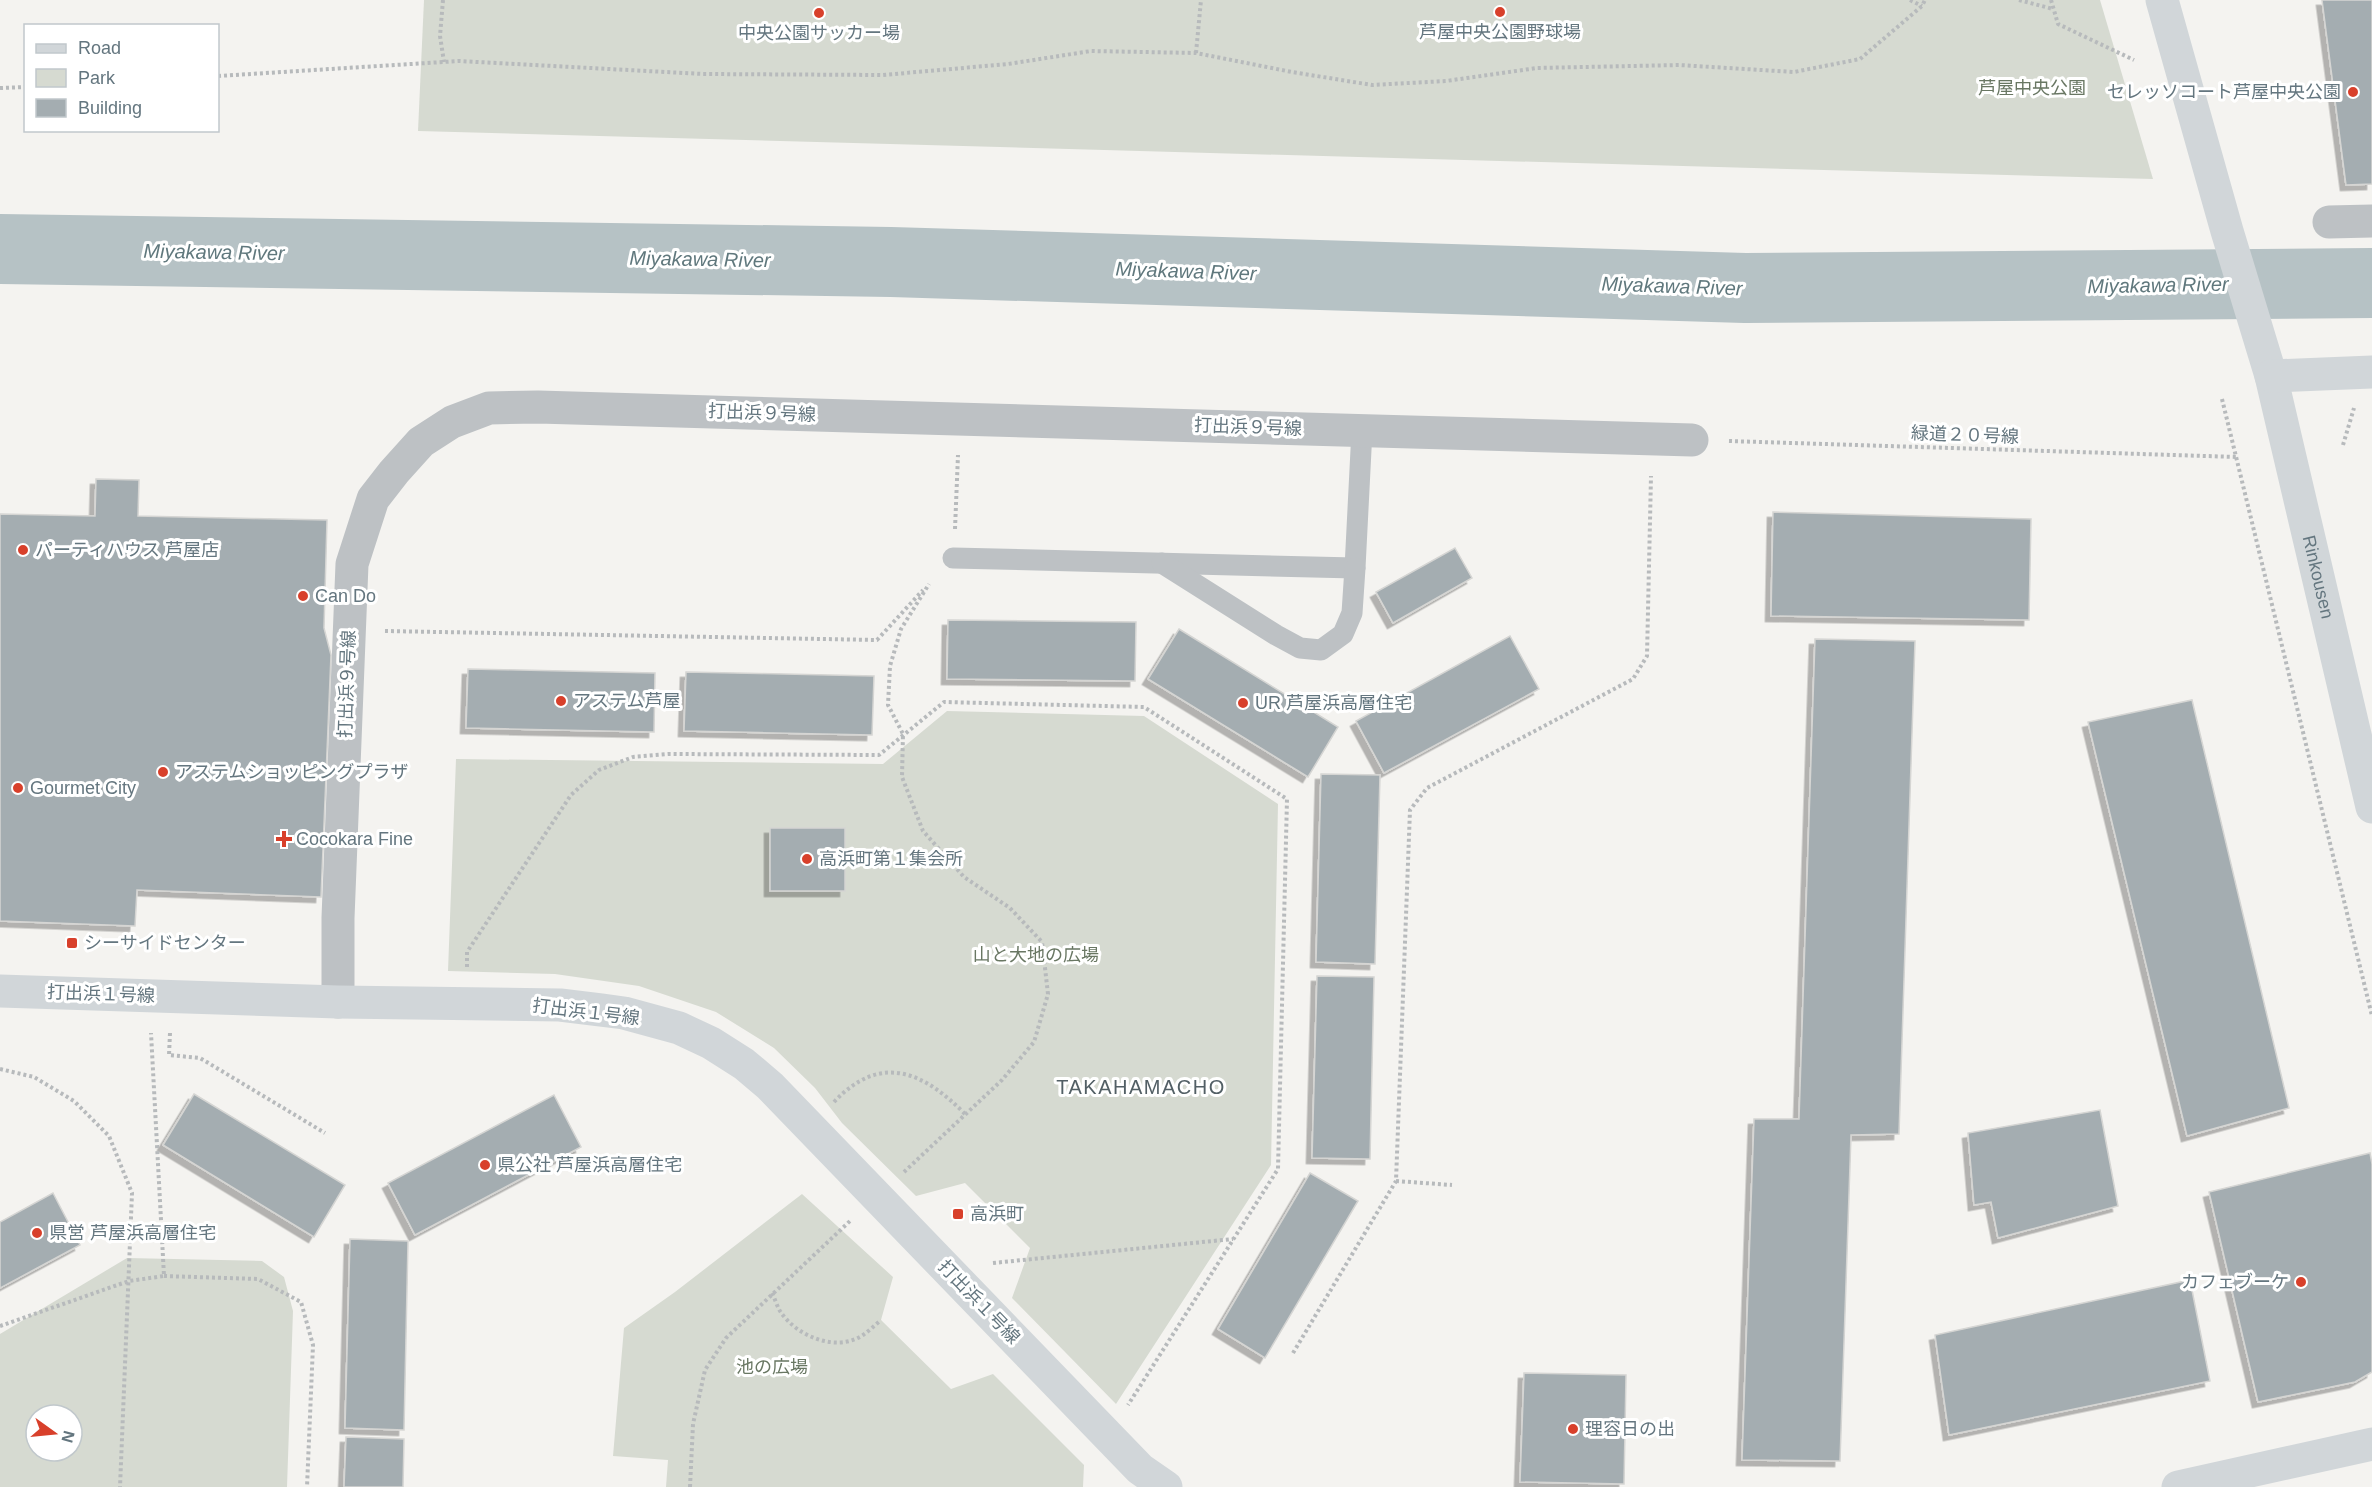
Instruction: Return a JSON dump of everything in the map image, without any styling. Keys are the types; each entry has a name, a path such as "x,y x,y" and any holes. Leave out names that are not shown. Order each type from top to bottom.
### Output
{"street":[{"name":"Rinkousen","path":"2162,0 2227,231 2268,363 2372,807"},
{"path":"2329,222 2372,221"},
{"path":"2268,363 2372,372"},
{"name":"打出浜９号線","path":"338,1002 338,918 352,564 373,499 421,442 452,422 489,408 538,406 1692,440"},
{"name":"打出浜１号線","path":"0,991 338,1002 560,1005 624,1013 680,1028 711,1043 744,1064 770,1086 1140,1469 1166,1487"},
{"path":"2178,1487 2372,1444"}],"lane":[{"path":"1162,563 1300,648 1321,650 1343,634 1352,613 1362,430"},
{"path":"953,558 1355,568"}],"path":[{"path":"443,0 440,36 444,62"},
{"path":"1196,53 1200,0"},
{"path":"1910,0 1922,6"},
{"path":"219,76 459,61 704,74 883,75 1008,64 1091,51 1196,53 1372,85 1446,81 1537,68 1679,65 1794,72 1860,59 1922,6 1926,0"},
{"path":"2019,0 2054,10"},
{"path":"2051,0 2058,24 2134,60"},
{"path":"0,88 24,87"},
{"path":"2222,399 2372,1016"},
{"path":"2343,445 2354,408 2363,406"},
{"path":"349,630 876,640 953,558 959,419"},
{"path":"1293,1353 1396,1181 1410,810 1427,788 1633,679 1647,656 1652,439"},
{"name":"緑道２０号線","path":"1692,440 2237,457"},
{"path":"929,584 901,629 890,666 888,705 903,734 902,777 923,831 964,877 1010,908 1042,942 1047,993 1034,1042 1002,1080"},
{"path":"465,1004 467,952 571,795 599,770 633,757 669,754 879,755 944,702 1144,707 1287,798 1278,1169 1108,1436"},
{"path":"160,996 169,1055 200,1058 325,1133"},
{"path":"160,996 164,1276"},
{"path":"0,1069 34,1077 74,1101 109,1136 132,1192 120,1487"},
{"path":"834,1102 849,1086 883,1071 918,1077 944,1093 966,1115"},
{"path":"1396,1181 1452,1185"},
{"path":"946,1268 1234,1239"},
{"path":"0,1326 129,1281 164,1276 258,1279 301,1302 313,1345 307,1487"},
{"path":"690,1487 693,1424 705,1370 726,1338 772,1293 780,1312 797,1330 815,1339 838,1343 854,1339 881,1320"}],"green space":[{"name":"芦屋中央公園","path":"424,0 2100,0 2153,179 418,131"},
{"name":"山と大地の広場","path":"947,711 1144,716 1278,804 1271,1165 1116,1404 1012,1298 1030,1248 965,1183 916,1196 842,1123 815,1088 774,1048 716,1012 639,986 555,974 448,971 456,759 883,764"},
{"name":"池の広場","path":"802,1194 893,1277 881,1320 951,1389 993,1374 1084,1465 1083,1487 666,1487 668,1460 613,1456 624,1328 675,1292"},
{"path":"127,1258 262,1261 284,1277 293,1311 287,1487 0,1487 0,1334"}],"building":[{"name":"セレッソコート芦屋中央公園","path":"2322,0 2372,0 2372,184 2346,185"},
{"name":"アステムショッピングプラザ","path":"96,479 139,480 138,516 327,520 324,628 331,655 321,897 137,890 135,926 0,921 0,514 95,516"},
{"path":"1773,512 2031,519 2029,620 1771,616"},
{"path":"1455,548 1472,578 1393,623 1376,592"},
{"path":"948,620 1136,622 1135,681 947,679"},
{"name":"UR 芦屋浜高層住宅","path":"1179,629 1338,727 1308,777 1148,679"},
{"name":"UR 芦屋浜高層住宅","path":"1510,636 1539,689 1384,773 1356,721"},
{"path":"1815,639 1915,641 1899,1134 1851,1135 1840,1461 1742,1460 1754,1119 1799,1119"},
{"name":"アステム芦屋","path":"468,669 655,673 654,732 466,728"},
{"name":"アステム芦屋","path":"686,672 874,676 872,735 684,731"},
{"path":"2192,700 2289,1108 2187,1136 2088,722"},
{"path":"1321,774 1380,775 1375,964 1316,962"},
{"name":"高浜町第１集会所","path":"770,828 845,828 845,891 770,891"},
{"path":"1317,976 1374,977 1370,1159 1312,1158"},
{"path":"194,1094 345,1185 314,1237 163,1145"},
{"name":"県公社 芦屋浜高層住宅","path":"554,1095 581,1147 415,1235 388,1183"},
{"path":"2100,1110 2118,1206 1998,1238 1991,1202 1974,1205 1968,1133"},
{"name":"カフェブーケ","path":"2370,1153 2372,1164 2372,1372 2355,1382 2258,1402 2209,1192"},
{"path":"1310,1173 1358,1201 1265,1358 1218,1329"},
{"name":"県営 芦屋浜高層住宅","path":"53,1193 80,1245 0,1288 0,1222"},
{"path":"350,1239 408,1241 404,1430 345,1428"},
{"path":"2190,1280 2210,1381 1949,1435 1935,1335"},
{"name":"理容日の出","path":"1524,1373 1626,1375 1624,1484 1520,1482"},
{"path":"346,1437 404,1439 403,1487 344,1487"}],"waterway":[{"name":"Miyakawa River","path":"0,249 891,262 1745,288 2372,283"}],"place":[{"name":"芦屋中央公園野球場","path":"1500,12"},
{"name":"中央公園サッカー場","path":"819,13"},
{"name":"セレッソコート芦屋中央公園","path":"2353,92"},
{"name":"パーティハウス 芦屋店","path":"23,550"},
{"name":"Can Do","path":"303,596"},
{"name":"アステム芦屋","path":"561,701"},
{"name":"UR 芦屋浜高層住宅","path":"1243,703"},
{"name":"アステムショッピングプラザ","path":"163,772"},
{"name":"Gourmet City","path":"18,788"},
{"name":"Cocokara Fine","path":"284,839"},
{"name":"高浜町第１集会所","path":"807,859"},
{"name":"シーサイドセンター","path":"72,943"},
{"name":"県公社 芦屋浜高層住宅","path":"485,1165"},
{"name":"高浜町","path":"958,1214"},
{"name":"県営 芦屋浜高層住宅","path":"37,1233"},
{"name":"カフェブーケ","path":"2301,1282"},
{"name":"理容日の出","path":"1573,1429"}],"district":[{"name":"TAKAHAMACHO","path":"1141,1087"}]}
